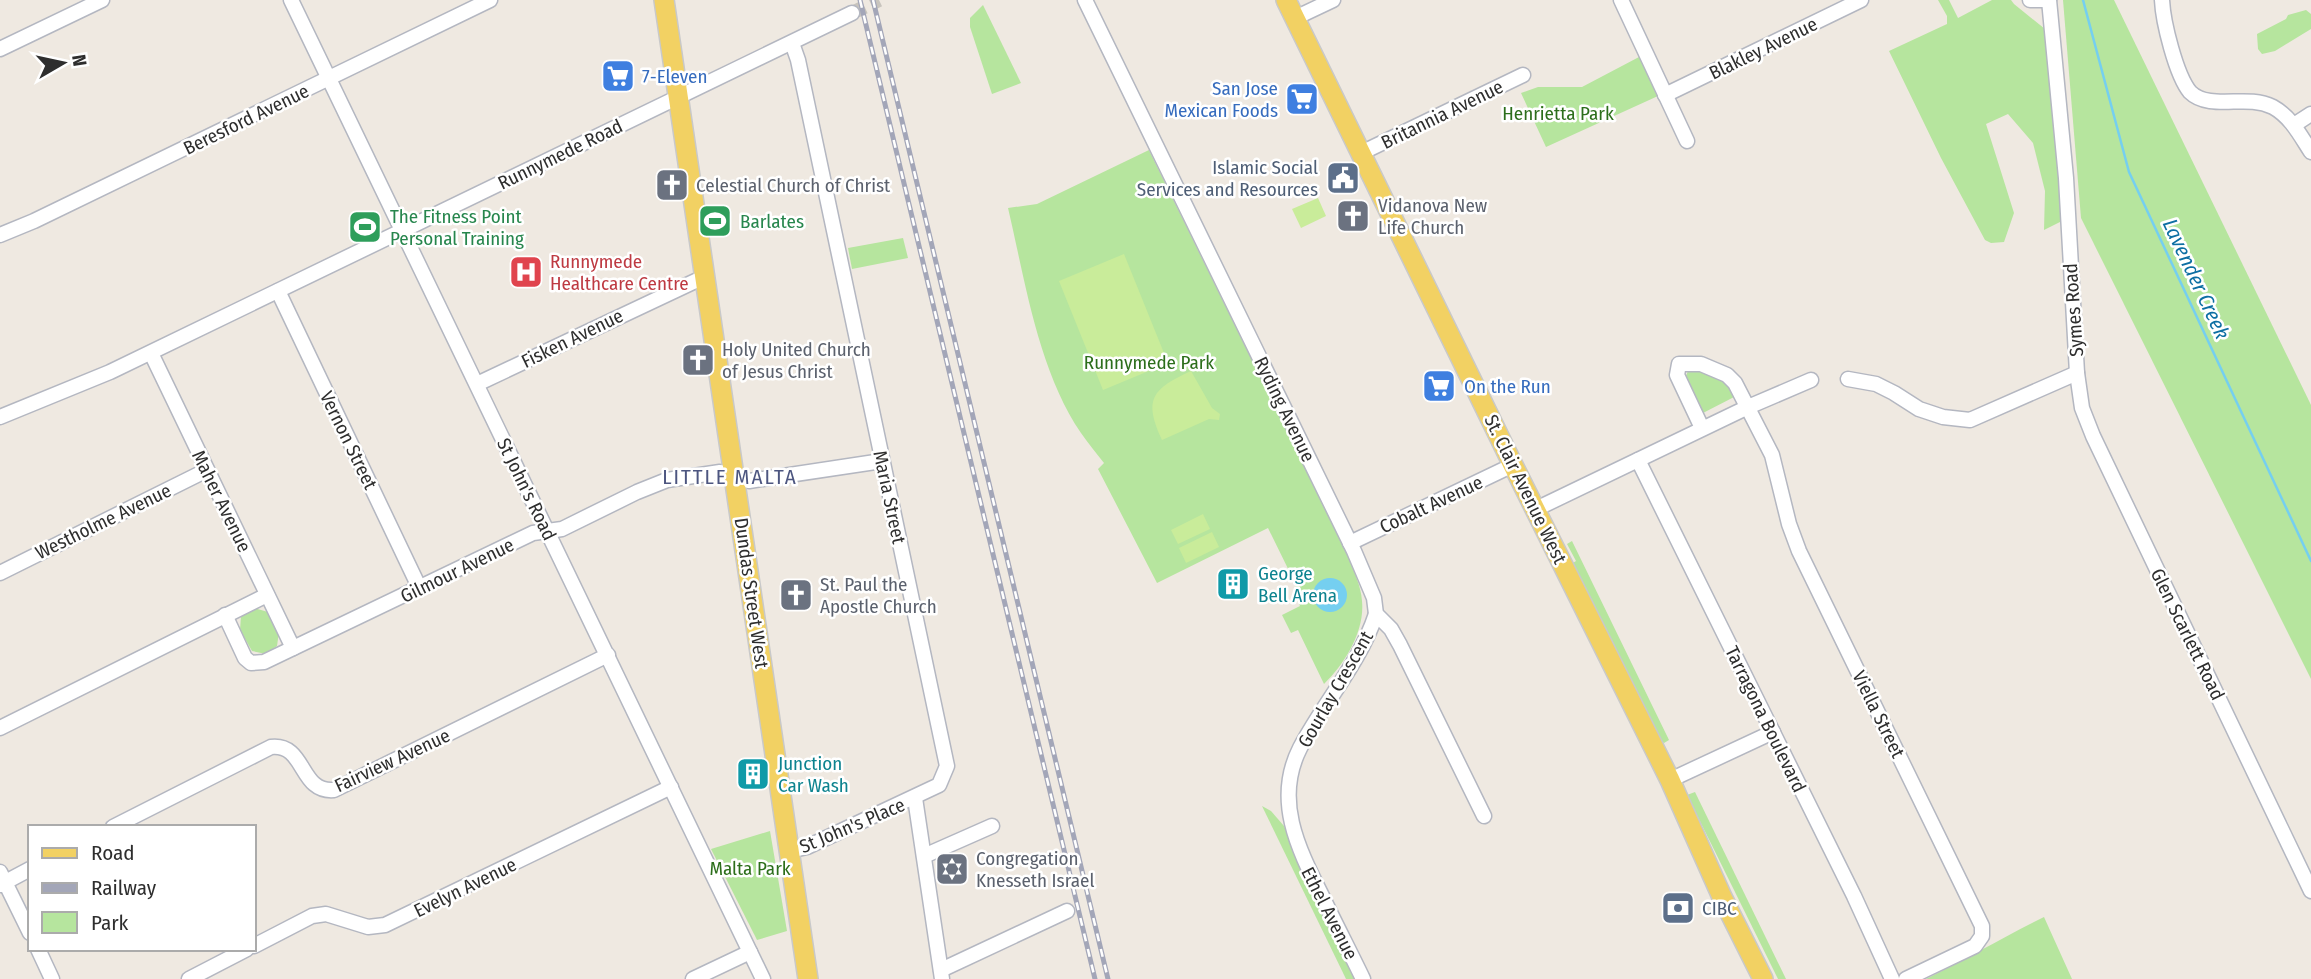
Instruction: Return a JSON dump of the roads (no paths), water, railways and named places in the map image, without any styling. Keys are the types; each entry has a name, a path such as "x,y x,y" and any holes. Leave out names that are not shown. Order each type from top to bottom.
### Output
{"main road":[{"name":"Dundas Street West","path":"664,0 808,979"},
{"name":"St. Clair Avenue West","path":"1286,0 1670,780 1722,897 1763,979"}],"street":[{"path":"0,49 102,0"},
{"name":"St John's Road","path":"291,0 763,979"},
{"name":"Beresford Avenue","path":"0,235 490,0"},
{"name":"Ryding Avenue","path":"1085,0 1350,542 1374,598 1376,614 1391,629 1401,645 1485,816"},
{"path":"1295,18 1333,0"},
{"path":"1621,0 1687,141"},
{"name":"Blakley Avenue","path":"1665,95 1861,0"},
{"path":"2030,0 2049,0"},
{"name":"Symes Road","path":"1848,379 1876,384 1919,409 1943,417 1969,419 2077,373 2066,177 2049,0"},
{"path":"2162,0 2162,16 2168,36 2190,92 2212,101 2260,103 2284,114 2311,152"},
{"name":"Runnymede Road","path":"0,417 151,353 852,13"},
{"name":"Maria Street","path":"792,43 799,65 947,766 940,785 915,797"},
{"name":"Britannia Avenue","path":"1361,153 1523,75"},
{"path":"2294,125 2311,114"},
{"name":"Fisken Avenue","path":"477,384 706,276"},
{"name":"Vernon Street","path":"278,291 420,589"},
{"name":"Maher Avenue","path":"151,353 293,648"},
{"name":"Viella Street","path":"1702,428 1677,375 1679,364 1701,364 1727,375 1735,383 1748,407 1772,455 1789,524 1799,551 1982,926 1982,936 1975,946 1906,979"},
{"name":"Glen Scarlett Road","path":"2077,373 2082,408 2093,436 2311,891"},
{"path":"1536,509 1702,428 1811,380"},
{"name":"Tarragona Boulevard","path":"1638,460 1854,896 1892,979"},
{"name":"Gilmour Avenue","path":"225,615 249,663 264,662 533,533 562,529 667,480 720,472 749,481 882,461"},
{"name":"Cobalt Avenue","path":"1350,542 1513,465"},
{"name":"Westholme Avenue","path":"0,573 207,470"},
{"path":"0,728 267,596"},
{"name":"Gourlay Crescent","path":"1297,847 1288,811 1287,792 1291,769 1300,748 1363,648 1376,614"},
{"name":"Fairview Avenue","path":"117,825 271,747 284,748 294,754 309,780 317,788 337,789 608,655"},
{"path":"1670,780 1773,732"},
{"name":"Evelyn Avenue","path":"256,945 312,916 326,914 368,927 385,925 671,787"},
{"path":"915,797 941,974 1068,911"},
{"name":"St John's Place","path":"789,851 802,849 915,797"},
{"path":"924,856 992,826"},
{"name":"Ethel Avenue","path":"1297,847 1363,979"},
{"path":"28,870 2,880 28,929"},
{"path":"38,951 52,979"},
{"path":"189,979 243,951"},
{"path":"693,979 750,951"}],"water":[{"path":"1330,578 1342,583 1347,595 1342,607 1330,612 1318,607 1313,595 1318,583"}],"waterway":[{"name":"Lavender Creek","path":"2083,0 2129,172 2311,561"}],"tunnel":[{"path":"852,13 879,0"}],"railway":[{"path":"860,0 1095,979"},
{"path":"873,0 1108,979"}],"place":[{"name":"7-Eleven","path":"618,76"},
{"name":"San Jose Mexican Foods","path":"1302,99"},
{"name":"Islamic Social Services and Resources","path":"1343,178"},
{"name":"Celestial Church of Christ","path":"672,185"},
{"name":"Vidanova New Life Church","path":"1353,216"},
{"name":"Barlates","path":"715,221"},
{"name":"The Fitness Point Personal Training","path":"365,227"},
{"name":"Runnymede Healthcare Centre","path":"526,272"},
{"name":"Holy United Church of Jesus Christ","path":"698,360"},
{"name":"On the Run","path":"1439,386"},
{"name":"George Bell Arena","path":"1233,584"},
{"name":"St. Paul the Apostle Church","path":"796,595"},
{"name":"Junction Car Wash","path":"753,774"},
{"name":"Congregation Knesseth Israel","path":"952,869"},
{"name":"CIBC","path":"1678,908"}],"district":[{"name":"LITTLE MALTA","path":"730,477"}],"park label":[{"name":"Henrietta Park","path":"1558,113"},
{"name":"Runnymede Park","path":"1149,362"},
{"name":"Malta Park","path":"750,868"}]}
